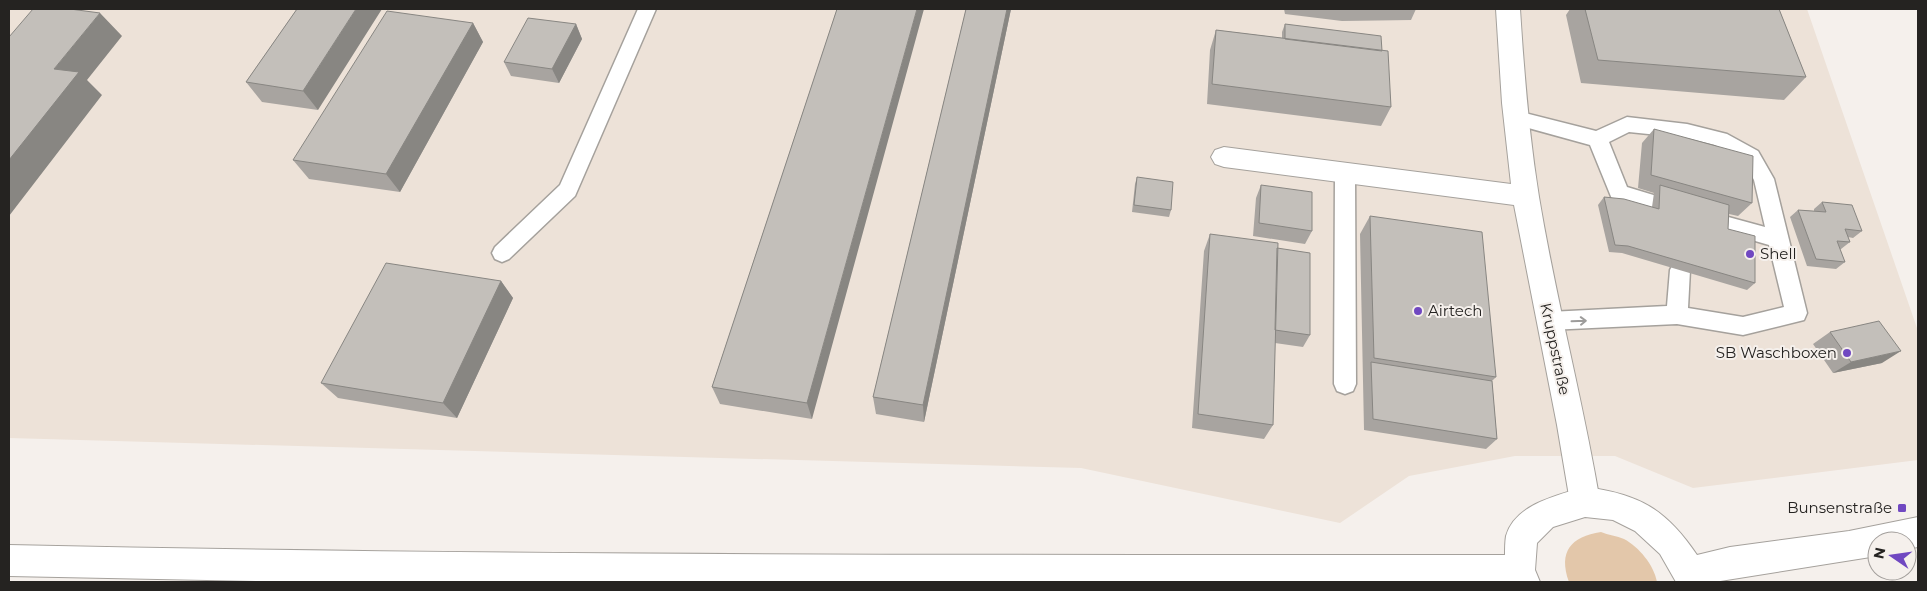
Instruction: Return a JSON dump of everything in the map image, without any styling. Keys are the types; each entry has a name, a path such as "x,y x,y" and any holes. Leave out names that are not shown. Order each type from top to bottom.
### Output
{"main road":[{"name":"Kruppstraße","path":"1508,9 1526,196 1549,322 1580,465 1585,502"},
{"path":"1224,157 1526,196"},
{"path":"9,561 244,566 1521,577 1522,536 1543,515 1585,502 1616,506 1646,520 1671,543 1691,577 1730,564 1849,546 1918,532"}],"lane":[{"path":"502,252 568,190 647,9"},
{"path":"1517,118 1598,139 1627,124 1686,131 1720,139 1751,156 1764,179 1796,313 1743,326 1677,315 1549,322"},
{"path":"1598,139 1619,192 1653,203"},
{"path":"1345,173 1345,384"},
{"path":"1721,223 1779,239"},
{"path":"1677,315 1680,270"}],"shaded area":[{"path":"9,9 1807,9 1918,331 1918,460 1693,488 1615,456 1515,456 1409,476 1340,523 1081,468 9,438"},
{"path":"1601,532 1624,539 1635,547 1653,569 1657,582 1569,582 1565,562 1566,554 1570,547 1582,538"}],"building":[{"path":"33,9 70,9 100,13 54,69 79,72 9,160 9,37"},
{"path":"297,9 356,9 303,91 246,82"},
{"path":"837,9 917,9 807,403 712,387"},
{"path":"966,9 1007,9 923,405 873,397"},
{"path":"1585,9 1779,9 1806,77 1598,60"},
{"path":"387,11 473,23 386,174 293,160"},
{"path":"528,18 576,24 552,69 504,62"},
{"path":"1285,24 1381,36 1382,51 1285,39"},
{"path":"1216,30 1388,51 1391,107 1212,84"},
{"path":"1654,129 1753,156 1752,203 1651,175"},
{"path":"1137,177 1173,182 1171,210 1134,205"},
{"path":"1261,185 1312,192 1312,231 1259,223"},
{"path":"1660,185 1729,205 1728,229 1755,236 1755,283 1628,246 1615,245 1604,197 1624,199 1659,209"},
{"path":"1822,202 1852,205 1862,231 1845,229 1850,242 1837,241 1845,262 1816,259 1798,210 1826,212"},
{"name":"Airtech","path":"1370,216 1482,232 1496,377 1374,358"},
{"path":"1210,234 1278,243 1273,425 1198,414"},
{"path":"1277,248 1310,253 1310,335 1275,330"},
{"path":"386,263 501,281 443,403 321,383"},
{"path":"1879,321 1901,351 1851,362 1830,332"},
{"path":"1371,362 1492,381 1497,439 1373,419"}],"place":[{"name":"Shell","path":"1750,254"},
{"name":"Airtech","path":"1418,311"},
{"name":"SB Waschboxen","path":"1847,353"},
{"name":"Bunsenstraße","path":"1902,508"}]}
